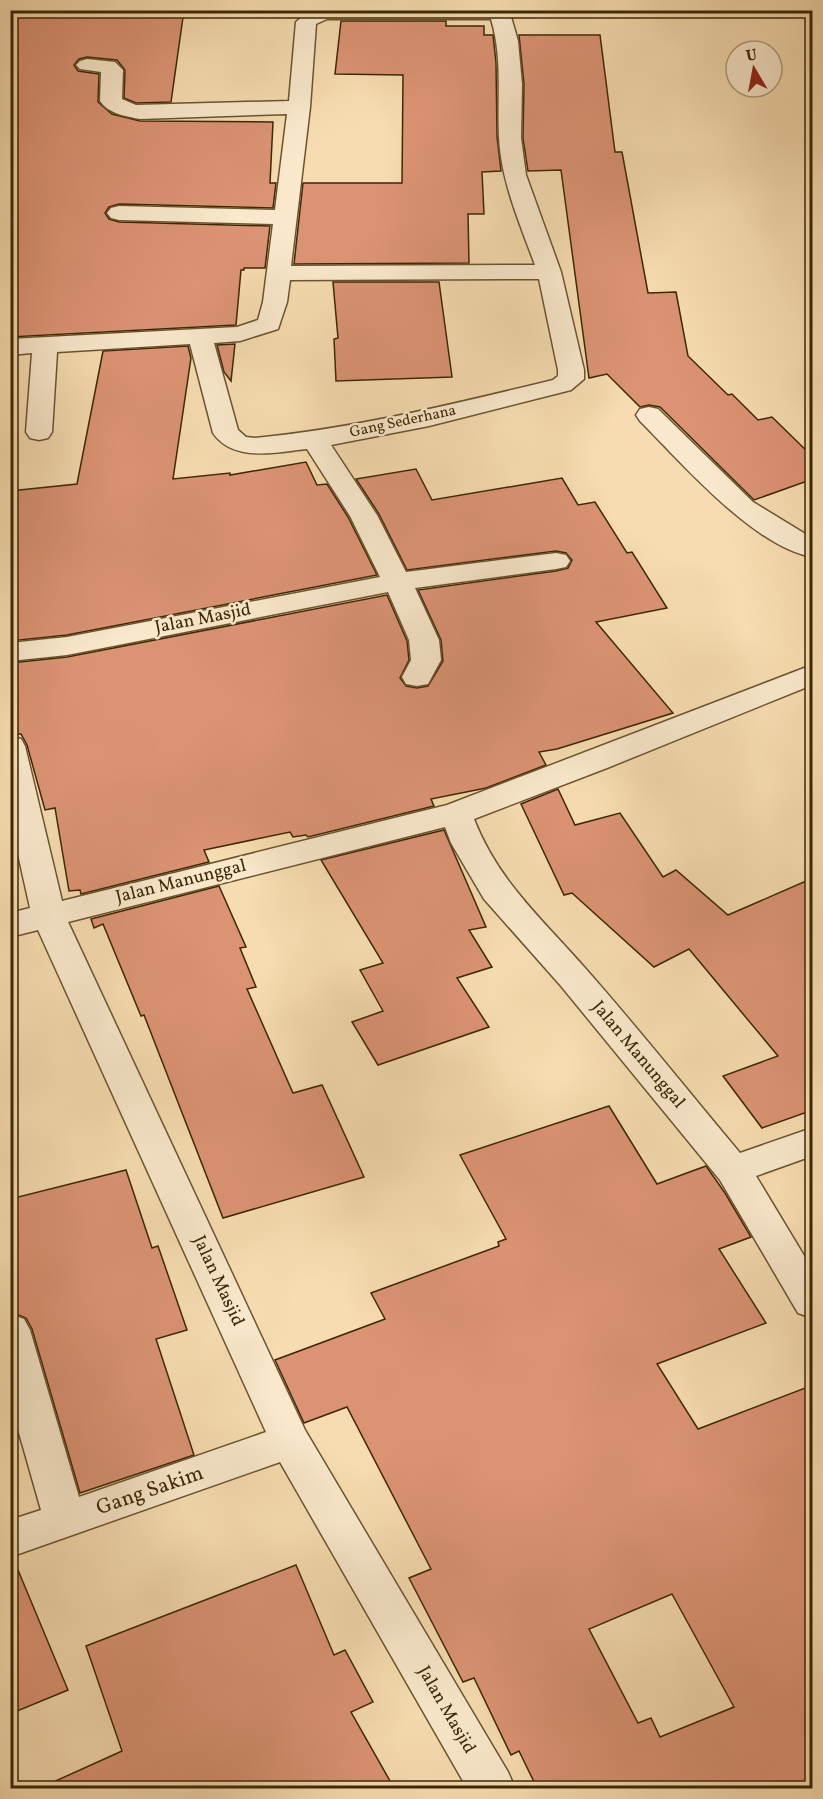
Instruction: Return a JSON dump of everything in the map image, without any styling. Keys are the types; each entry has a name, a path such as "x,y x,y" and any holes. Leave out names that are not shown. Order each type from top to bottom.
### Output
{"street":[{"name":"Gang Sederhana","path":"10,348 45,347 200,336 240,334 269,324 275,302 299,107 306,22 326,13 500,12 508,41 511,84 510,138 515,175 549,272 571,370 571,379 562,385 429,418 315,440 255,446 238,443 226,434 200,336"},
{"path":"87,65 108,66 112,70 111,101 125,110 140,112 299,107"},
{"path":"119,213 284,217"},
{"path":"278,273 549,272"},
{"path":"39,432 45,347"},
{"path":"649,415 743,508 778,531 813,549"},
{"path":"315,440 346,492 363,515 424,640 426,660 417,676"},
{"name":"Jalan Masjid","path":"10,652 68,646 396,582 556,561"},
{"name":"Jalan Manunggal","path":"10,925 456,814 813,674"},
{"name":"Jalan Masjid","path":"10,746 49,917 290,1441 492,1788"},
{"name":"Jalan Manunggal","path":"456,814 466,843 496,891 573,977 733,1170 813,1302"},
{"path":"733,1170 813,1142"},
{"path":"10,1330 65,1521"},
{"name":"Gang Sakim","path":"10,1539 290,1441"}],"building":[{"path":"10,10 184,10 171,102 136,103 124,98 125,70 117,60 87,57 79,59 74,65 78,71 99,74 98,102 112,114 140,121 273,122 270,183 276,183 273,208 119,204 109,207 105,213 109,219 119,222 270,226 265,268 241,270 236,325 10,337"},
{"path":"341,21 446,21 446,26 484,26 484,35 493,35 496,63 497,137 501,171 482,172 484,214 468,214 469,263 294,264 303,183 402,183 403,75 335,74"},
{"path":"519,35 600,35 615,152 622,152 648,293 676,292 688,356 758,420 772,417 813,457 813,479 754,500 660,407 649,405 640,407 607,374 589,378 561,170 528,171 523,138 524,84"},
{"path":"333,282 439,282 452,377 336,381 334,339 338,338"},
{"path":"235,344 231,381 224,372 217,345"},
{"path":"188,346 191,358 173,479 230,473 230,475 306,462 317,485 327,484 348,517 377,575 67,635 10,641 10,491 77,484 103,351"},
{"path":"416,469 432,500 562,478 578,505 595,502 627,553 632,552 667,608 596,622 673,713 557,749 539,752 546,765 486,788 431,799 434,806 308,837 306,835 293,837 290,832 204,850 209,862 81,894 80,890 69,891 55,808 45,810 27,745 21,734 10,734 10,663 67,657 387,595 407,641 409,660 400,678 406,686 417,688 428,686 443,661 441,640 418,590 556,571 568,568 572,560 566,553 556,551 407,570 379,514 356,479"},
{"path":"558,789 575,825 620,813 663,877 676,870 728,915 813,878 813,1110 762,1128 723,1076 778,1056 689,949 654,967 572,893 564,895 521,804"},
{"path":"444,830 486,927 469,930 492,967 457,978 489,1027 378,1065 352,1022 383,1011 360,970 383,963 321,860"},
{"path":"219,886 246,947 240,948 256,987 247,989 293,1093 322,1085 364,1177 223,1218 144,1015 141,1016 103,924 94,928 91,919"},
{"path":"609,1106 657,1184 706,1166 751,1237 719,1249 766,1323 657,1364 698,1429 813,1385 813,1788 537,1788 519,1751 511,1755 474,1678 463,1682 409,1578 431,1569 347,1407 304,1423 275,1360 385,1319 371,1293 499,1246 498,1242 506,1239 460,1155","holes":["672,1594 734,1707 660,1737 651,1718 638,1723 589,1629"]},
{"path":"126,1170 152,1248 158,1246 187,1330 156,1339 194,1455 80,1493 32,1329 26,1318 16,1314 10,1295 10,1199"},
{"path":"13,1558 68,1690 10,1714 10,1559"},
{"path":"296,1565 334,1655 345,1650 373,1702 351,1712 394,1788 40,1788 122,1751 86,1646"}]}
